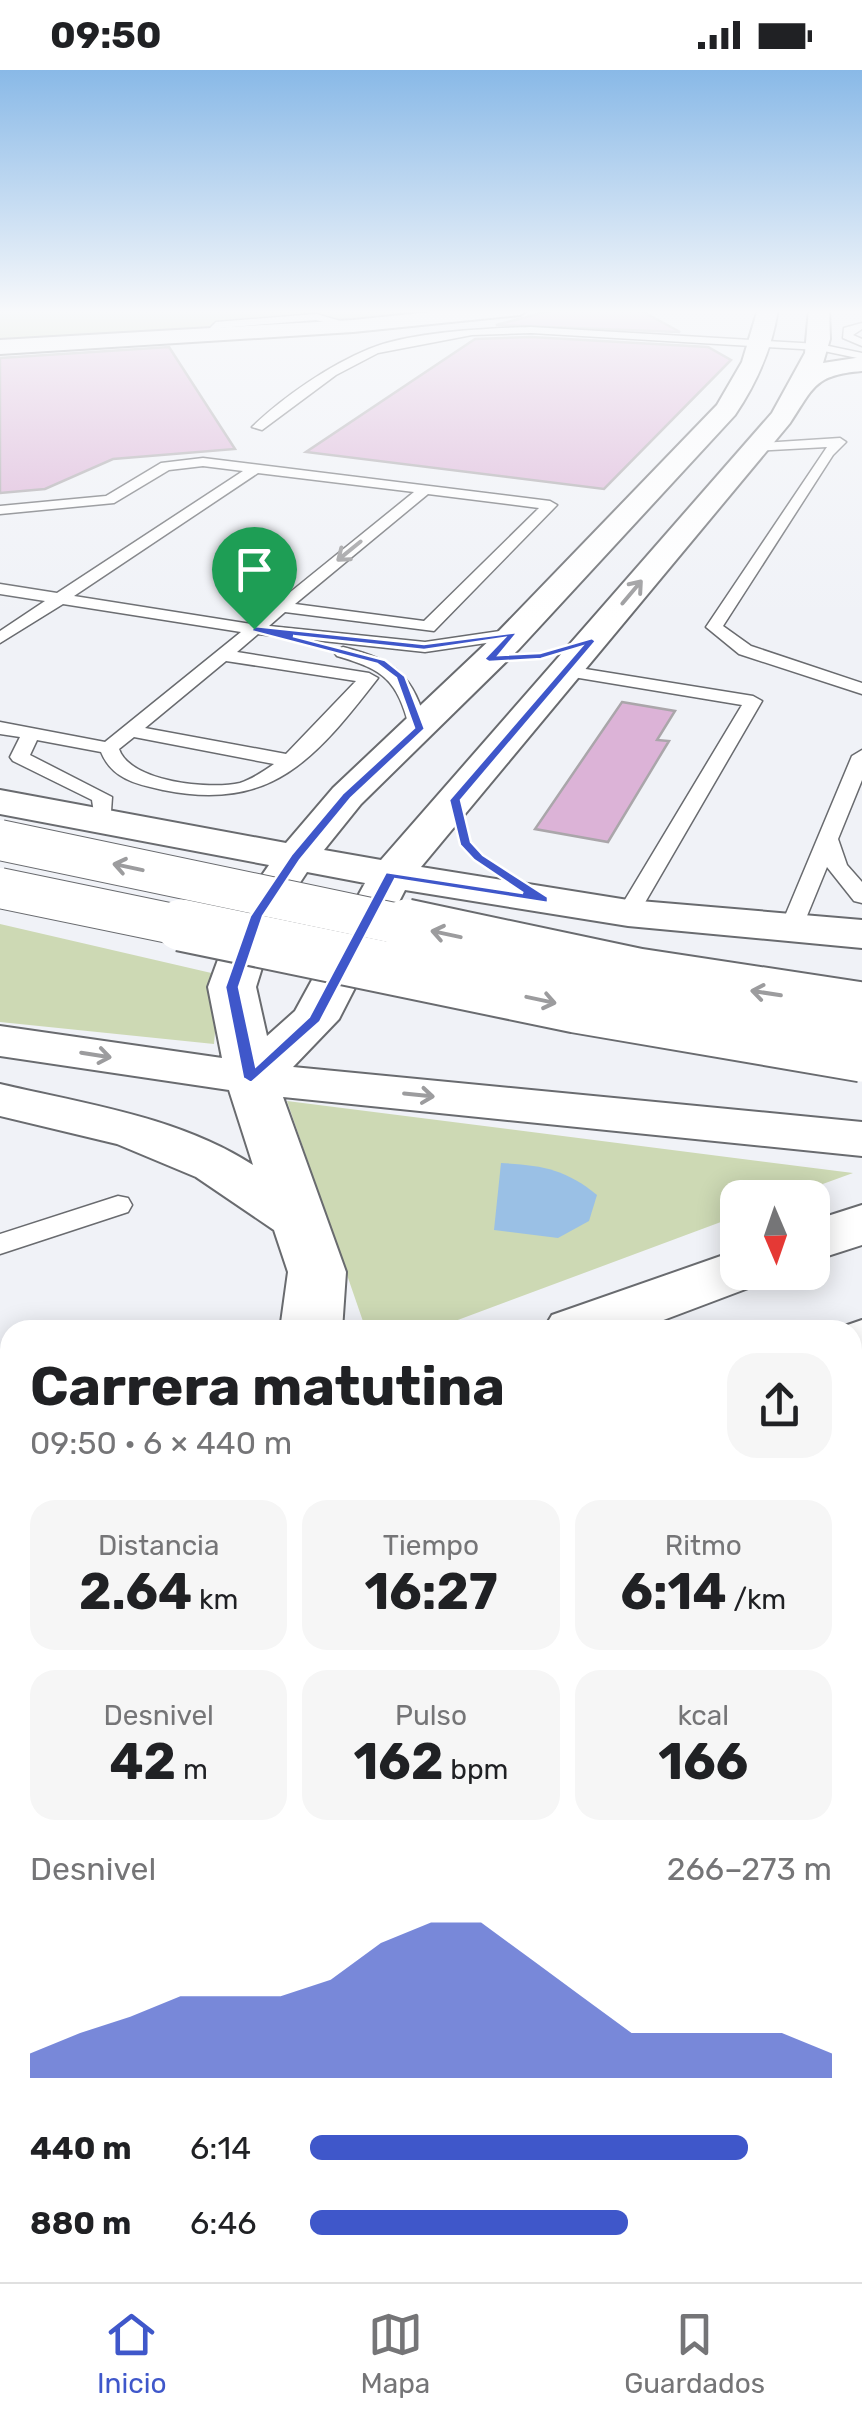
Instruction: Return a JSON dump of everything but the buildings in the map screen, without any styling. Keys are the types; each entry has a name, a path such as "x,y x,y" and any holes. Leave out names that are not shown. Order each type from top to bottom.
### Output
{"main road":[{"path":"312,1320 317,1272 251,1078 232,987 256,916 295,858 347,796 514,634 724,412"},
{"path":"251,1078 315,1019 390,874 592,641 752,447 795,424 799,412"},
{"path":"489,659 541,656 592,641"},
{"path":"170,834 243,828 347,796"},
{"path":"455,800 465,843 478,857 543,900"},
{"path":"0,802 543,900 628,913 862,934"},
{"path":"0,840 637,974 862,1008"},
{"path":"0,888 576,1007 862,1056"},
{"path":"0,1040 251,1078 862,1139"},
{"path":"0,1100 134,1132 215,1164 299,1220"},
{"path":"830,1236 862,1224"},
{"path":"601,1320 720,1277"}],"lane":[{"path":"258,427 278,412"},
{"path":"795,424 846,443"},
{"path":"752,447 846,443"},
{"path":"846,443 828,453 714,627 746,650 862,690"},
{"path":"0,510 108,500 166,466 203,462 550,505 428,627 281,607"},
{"path":"0,638 256,468"},
{"path":"0,728 109,748 424,490"},
{"path":"0,590 254,629 424,647 514,634"},
{"path":"254,629 388,667 489,659"},
{"path":"109,748 111,760 125,773 152,782 223,790 254,785 290,760 369,678 222,655"},
{"path":"388,667 400,676 420,729"},
{"path":"567,670 753,701 628,913"},
{"path":"130,731 290,760"},
{"path":"31,733 20,756 45,773 79,783 102,797 103,822"},
{"path":"791,928 862,756"},
{"path":"828,838 838,866 862,896"},
{"path":"0,1244 118,1206"}],"green space":[{"path":"0,924 220,975 214,1044 0,1022"},
{"path":"287,1101 853,1173 830,1181 720,1180 720,1222 458,1320 363,1320"}],"water":[{"path":"501,1163 552,1170 586,1186 597,1195 589,1221 558,1238 494,1230"}],"route":[{"path":"254,629 424,647 514,634 489,659 541,656 592,641 455,800 465,843 478,857 543,900 390,874 315,1019 251,1078 232,987 256,916 295,858 347,796 420,729 400,676 381,662 254,629"}]}
